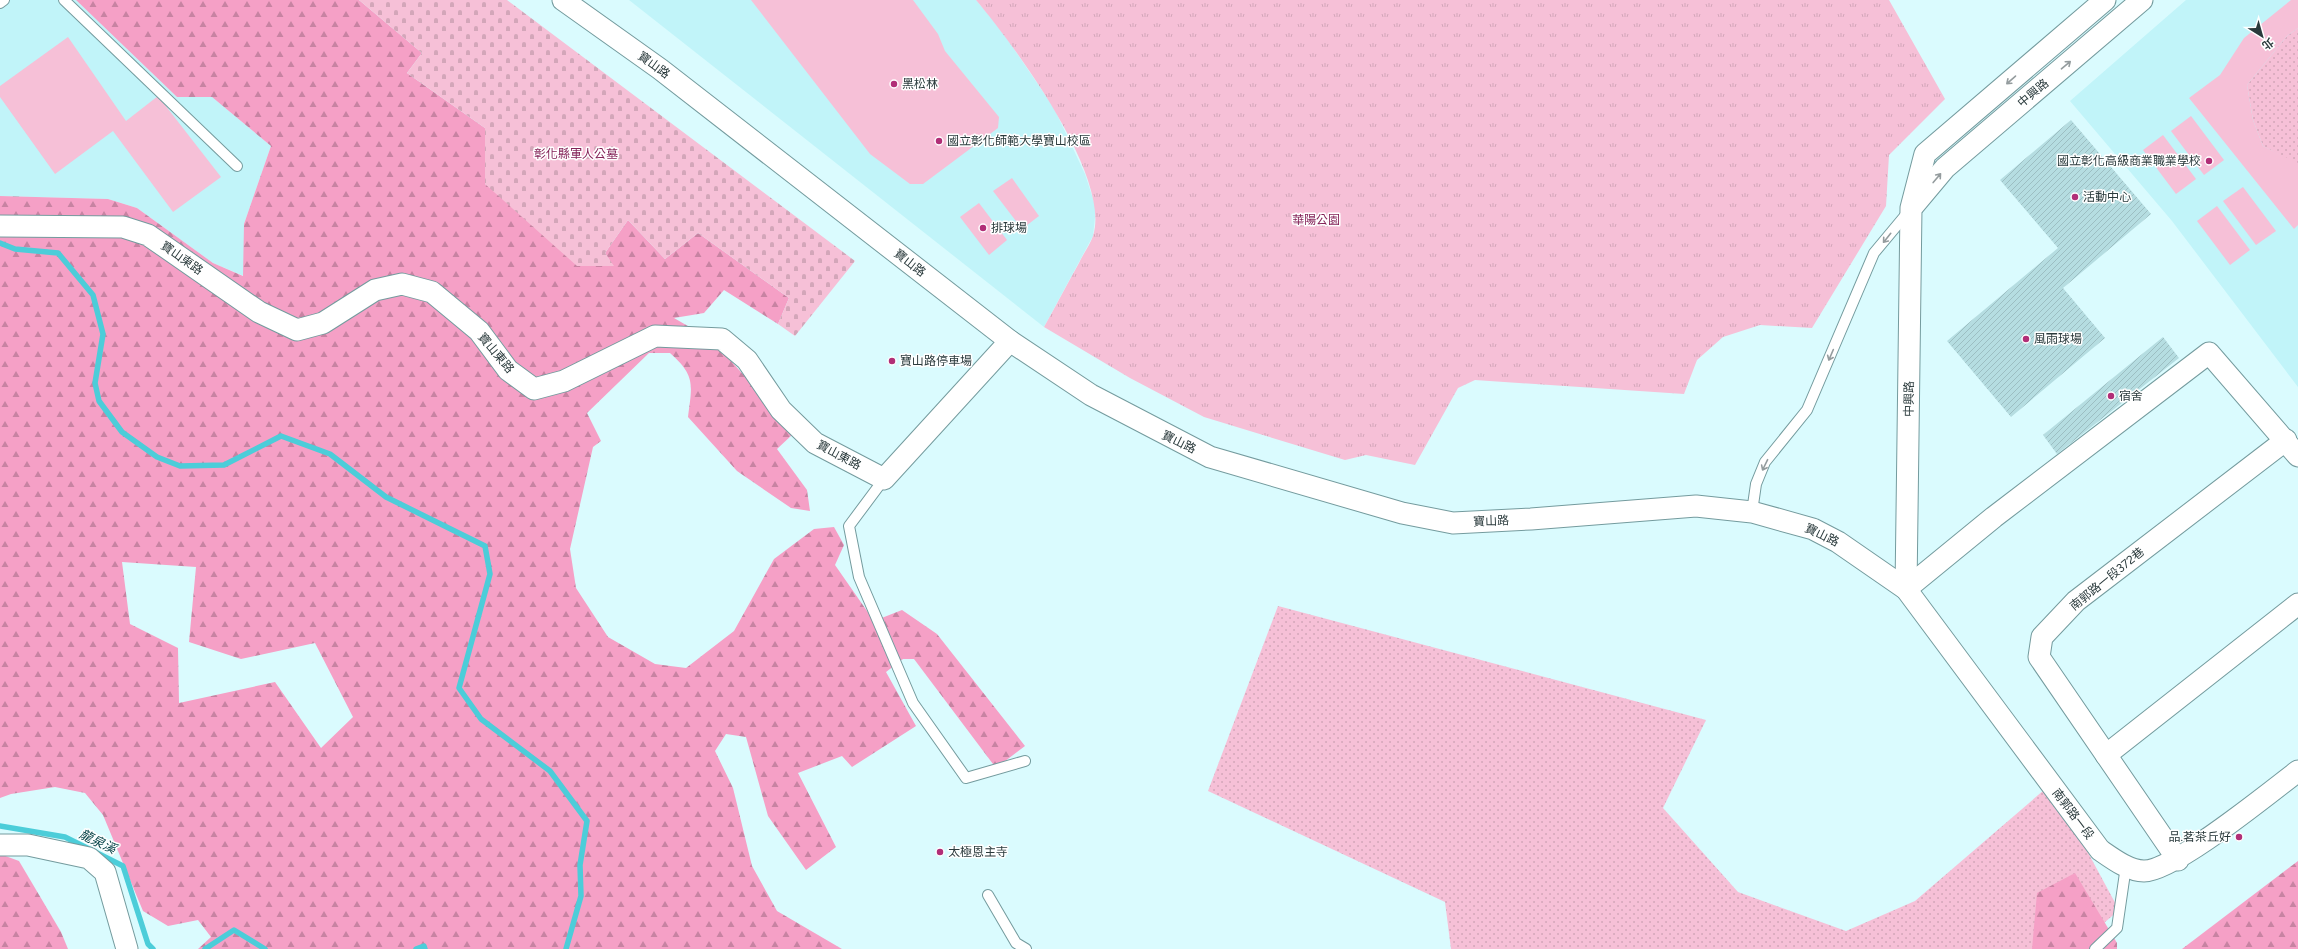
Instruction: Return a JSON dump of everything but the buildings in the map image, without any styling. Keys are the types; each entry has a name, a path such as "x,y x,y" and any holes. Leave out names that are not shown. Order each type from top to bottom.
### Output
{"street":[{"name":"寶山路","path":"563,0 660,69 1010,341 1091,395 1210,457 1402,513 1453,522 1531,519 1696,506 1752,512 1813,529 1838,542 1906,589"},
{"name":"中興路","path":"1906,589 1911,208 1925,154 2105,0"},
{"name":"中興路","path":"1911,208 1945,168 2142,0"},
{"name":"寶山東路","path":"0,226 123,227 148,235 259,312 297,330 323,323 375,290 402,284 432,292 479,331 508,370 534,389 564,381 655,336 722,339 747,360 782,410 815,444 884,479"},
{"path":"884,479 1010,341"},
{"name":"南郭路一段372巷","path":"1906,589 1994,517 2209,353 2292,448 2076,601 2042,637 2039,657 2178,860"},
{"name":"南郭路一段","path":"1906,589 2100,850 2119,863 2145,871 2178,860 2298,771"},
{"path":"2106,755 2298,604"},
{"path":"0,845 28,845 89,858 105,872 127,949"}],"lane":[{"path":"0,3 4,0"},
{"path":"64,0 237,166"},
{"path":"1752,512 1756,484 1765,462 1807,410 1874,254 1911,208"},
{"path":"884,479 849,526 859,577 913,704 966,778 1025,761"},
{"path":"2094,949 2116,928 2126,866"},
{"path":"988,895 1016,943 1026,949"}],"shaded area":[{"path":"0,0 76,0 177,97 212,97 271,146 244,224 244,276 213,263 137,208 108,199 0,196"},
{"name":"國立彰化師範大學寶山校區","path":"629,0 976,0 999,27 1054,108 1085,174 1096,208 1093,236 1044,327"},
{"name":"國立彰化高級商業職業學校","path":"2186,0 2298,0 2298,387 2172,221 2070,101"}],"green space":[{"path":"76,0 359,0 422,53 407,73 485,128 485,184 613,266 605,253 628,220 665,259 698,233 789,298 778,324 724,290 704,313 674,318 712,340 788,424 793,434 777,449 807,490 810,511 791,508 737,471 688,417 691,389 688,375 684,368 670,353 649,353 587,413 601,441 593,447 570,549 576,588 608,637 655,664 686,668 734,631 774,559 814,529 834,527 844,545 835,565 874,621 902,610 937,634 1025,746 996,768 914,659 903,659 886,672 916,726 852,767 842,756 798,773 836,847 806,870 768,816 746,737 726,734 715,751 733,788 752,866 777,911 842,949 198,949 211,937 198,920 168,926 143,911 103,815 85,793 55,787 11,794 0,798 0,196 108,199 137,208 213,263 243,276 244,224 271,146 212,97 177,97","holes":["122,562 196,567 189,642 241,659 315,643 353,717 321,748 275,682 179,703 178,648 130,624"]},
{"name":"彰化縣軍人公墓","path":"359,0 507,0 855,261 795,336 778,324 789,298 698,233 665,259 628,220 605,253 614,266 577,266 485,184 485,128 407,73 422,53"},
{"name":"黑松林","path":"751,0 913,0 938,34 945,51 999,117 998,128 923,184 910,184 870,154"},
{"name":"華陽公園","path":"976,0 1889,0 1945,99 1889,155 1886,206 1812,328 1760,325 1723,337 1697,360 1684,394 1475,380 1458,388 1415,465 1366,455 1345,460 1204,417 1130,378 1044,327 1092,239 1095,211 1088,181 1074,147 1056,113 1035,79"},
{"path":"2291,0 2298,0 2298,28 2287,36 2247,85 2253,120 2263,146 2298,163 2298,225 2294,229 2189,98 2220,75 2244,38"},
{"path":"2298,28 2297,164 2263,146 2253,120 2247,85 2287,36"},
{"path":"68,37 126,121 158,96 221,177 173,212 113,131 55,174 0,97 0,86"},
{"path":"2191,116 2224,160 2204,175 2171,131"},
{"path":"2163,135 2196,179 2176,194 2143,150"},
{"name":"排球場","path":"1012,178 1039,216 1022,229 993,191"},
{"path":"2243,187 2276,231 2256,245 2223,201"},
{"name":"排球場","path":"979,203 1007,240 989,255 960,217"},
{"path":"2217,206 2250,250 2230,265 2197,221"},
{"path":"1278,606 1706,720 1663,808 1738,892 1846,931 1915,901 2051,784 2119,910 2074,949 1451,949 1445,902 1208,791"},
{"path":"0,854 19,861 61,932 68,949 0,949"},
{"path":"2298,861 2298,949 2182,949"},
{"path":"2075,873 2117,943 2117,949 2032,949 2037,893"}],"waterway":[{"path":"0,243 15,249 58,253 93,295 103,334 95,383 99,401 122,432 157,457 180,466 224,465 281,436 330,454 386,497 485,546 490,574 459,688 481,719 550,771 587,821 580,865 581,896 566,949"},
{"name":"龍泉溪","path":"0,826 65,837 123,866 148,944 153,949"},
{"name":"龍泉溪","path":"205,949 234,930 265,949"},
{"name":"龍泉溪","path":"416,949 424,946 425,949"}],"place":[{"name":"黑松林","path":"894,84"},
{"name":"國立彰化師範大學寶山校區","path":"939,141"},
{"name":"國立彰化高級商業職業學校","path":"2209,161"},
{"name":"活動中心","path":"2075,197"},
{"name":"排球場","path":"983,228"},
{"name":"風雨球場","path":"2026,339"},
{"name":"寶山路停車場","path":"892,361"},
{"name":"宿舍","path":"2111,396"},
{"name":"品.茗茶丘好","path":"2239,837"},
{"name":"太極恩主寺","path":"940,852"}]}
